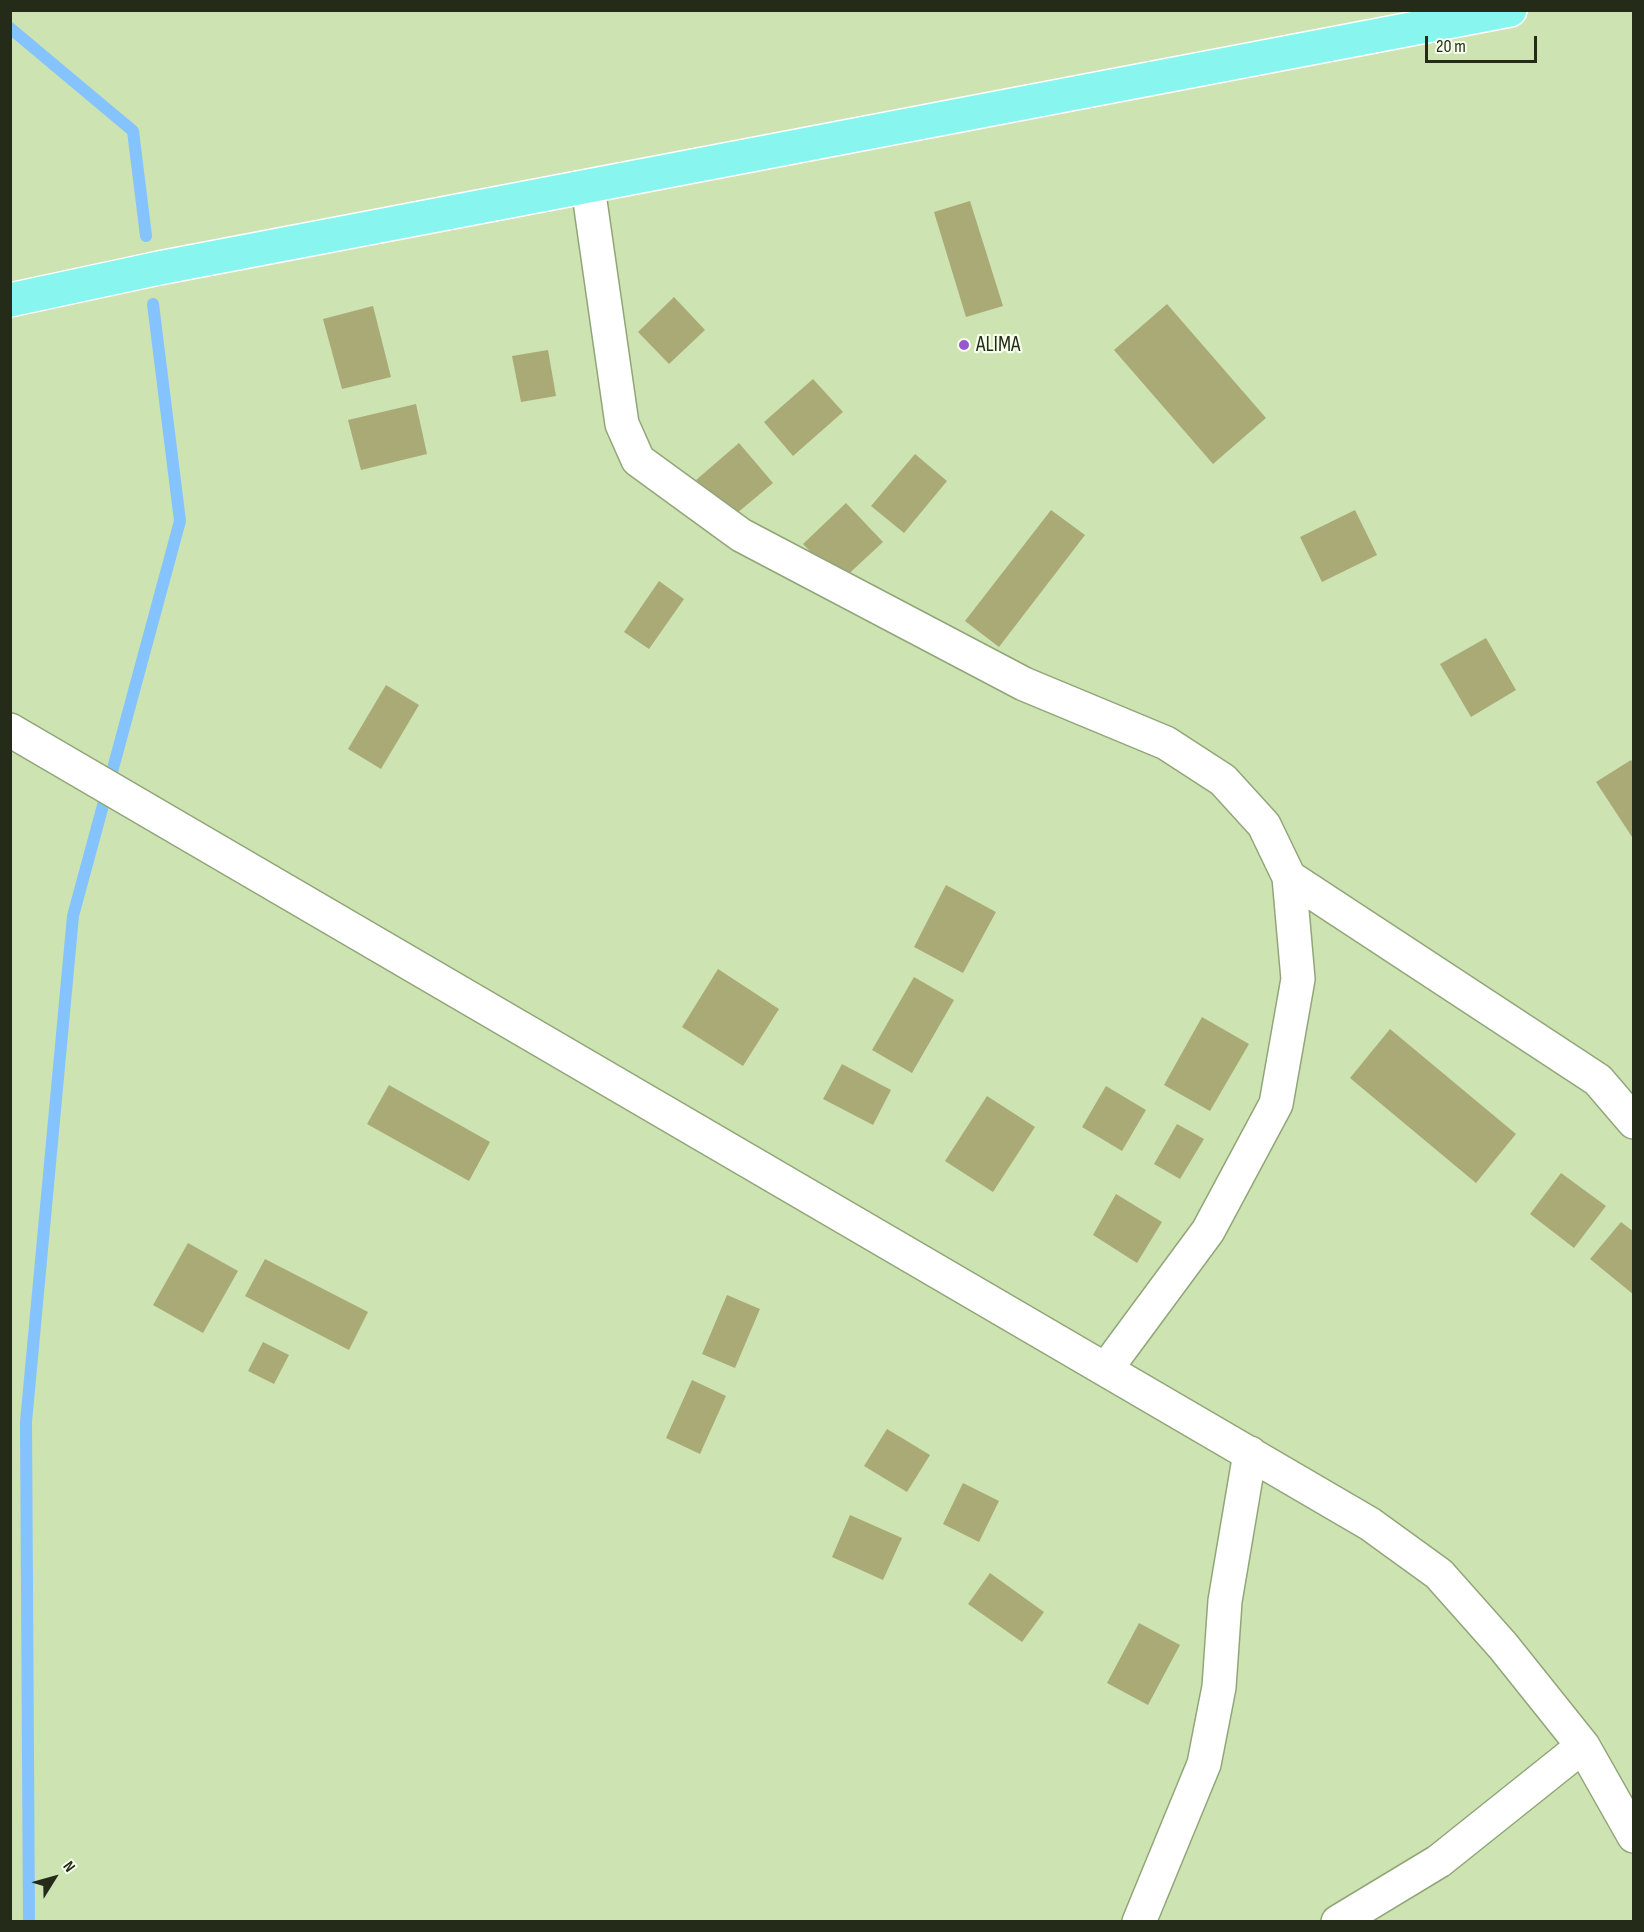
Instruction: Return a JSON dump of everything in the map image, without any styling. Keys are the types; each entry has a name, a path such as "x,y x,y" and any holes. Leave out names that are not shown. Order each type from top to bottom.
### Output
{"main road":[{"path":"10,300 159,268 1510,10"}],"street":[{"path":"588,187 622,424 638,460 741,535 1024,684 1166,743 1222,780 1264,825 1289,877 1298,979 1276,1104 1208,1231 1106,1369"},
{"path":"10,730 1370,1524 1439,1574 1503,1646 1583,1746 1634,1836"},
{"path":"1289,877 1598,1080 1634,1122"},
{"path":"1139,1922 1204,1764 1219,1687 1225,1601 1250,1453"},
{"path":"1338,1922 1439,1861 1583,1746"}],"building":[{"path":"970,201 1003,306 966,317 934,212"},
{"path":"674,297 705,330 669,364 638,332"},
{"path":"1167,304 1266,418 1213,464 1114,350"},
{"path":"373,306 391,377 342,389 323,319"},
{"path":"548,350 556,396 521,402 512,356"},
{"path":"813,379 843,412 793,456 764,422"},
{"path":"416,404 427,454 361,470 348,420"},
{"path":"739,443 773,483 730,519 696,480"},
{"path":"915,454 947,481 904,533 871,506"},
{"path":"846,503 883,542 840,582 803,544"},
{"path":"1051,510 1085,535 999,647 965,621"},
{"path":"1355,510 1377,555 1322,582 1300,537"},
{"path":"659,581 684,599 649,649 624,632"},
{"path":"1486,638 1516,690 1471,717 1440,664"},
{"path":"386,685 419,705 381,769 348,749"},
{"path":"1631,760 1634,764 1634,840 1596,782"},
{"path":"946,885 996,912 963,973 914,947"},
{"path":"718,969 779,1009 743,1066 682,1027"},
{"path":"914,977 954,1000 912,1073 872,1050"},
{"path":"1202,1017 1249,1044 1210,1111 1164,1085"},
{"path":"1390,1029 1516,1134 1476,1183 1350,1078"},
{"path":"842,1064 891,1090 873,1125 823,1099"},
{"path":"389,1085 490,1142 469,1181 367,1124"},
{"path":"1106,1086 1146,1110 1122,1151 1082,1127"},
{"path":"987,1096 1035,1127 993,1192 945,1161"},
{"path":"1177,1124 1204,1139 1180,1179 1154,1164"},
{"path":"1561,1173 1606,1206 1574,1248 1530,1214"},
{"path":"1116,1194 1162,1222 1137,1263 1093,1235"},
{"path":"1621,1222 1634,1232 1634,1295 1590,1259"},
{"path":"188,1243 238,1271 203,1333 153,1305"},
{"path":"265,1259 368,1312 349,1350 245,1296"},
{"path":"727,1295 760,1309 735,1368 702,1354"},
{"path":"263,1342 289,1355 274,1384 248,1371"},
{"path":"692,1380 726,1396 700,1454 666,1438"},
{"path":"887,1429 930,1455 907,1492 864,1466"},
{"path":"963,1483 999,1501 979,1542 943,1524"},
{"path":"850,1515 902,1538 883,1580 832,1557"},
{"path":"990,1573 1044,1612 1022,1642 968,1604"},
{"path":"1139,1623 1180,1645 1148,1705 1107,1683"}],"waterway":[{"path":"10,28 133,131 146,236"},
{"path":"29,1922 26,1422 73,916 180,521 153,304"}],"place":[{"name":"ALIMA","path":"964,345"}]}
